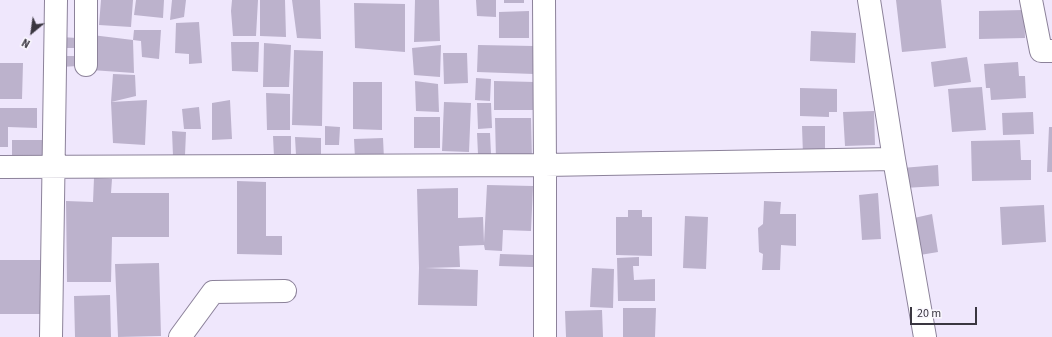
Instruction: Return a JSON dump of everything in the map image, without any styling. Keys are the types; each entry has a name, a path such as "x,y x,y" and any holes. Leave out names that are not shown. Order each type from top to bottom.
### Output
{"street":[{"path":"51,337 56,0"},
{"path":"86,0 86,66"},
{"path":"544,0 545,337"},
{"path":"869,0 894,159 925,337"},
{"path":"1031,0 1041,51 1052,51"},
{"path":"0,167 545,164 894,159"},
{"path":"180,337 213,292 285,291"}],"building":[{"path":"101,0 133,0 131,27 99,25"},
{"path":"136,0 164,0 163,18 134,15"},
{"path":"172,0 186,0 184,17 170,20"},
{"path":"232,0 258,0 256,36 233,36 231,11"},
{"path":"260,0 285,0 286,37 260,36"},
{"path":"292,0 320,0 321,39 297,38"},
{"path":"415,0 439,0 440,41 414,42"},
{"path":"476,0 496,0 496,17 477,16"},
{"path":"504,0 524,0 524,3 504,3"},
{"path":"896,0 941,0 946,48 902,52"},
{"path":"354,3 405,4 405,52 355,48"},
{"path":"1024,10 1025,38 979,39 979,11"},
{"path":"529,11 529,38 499,38 499,12"},
{"path":"199,22 202,63 189,64 189,54 175,53 176,23"},
{"path":"134,30 161,30 159,59 142,57 141,41 133,40"},
{"path":"811,31 856,33 855,63 810,61"},
{"path":"92,35 133,40 134,73 91,70"},
{"path":"61,37 77,38 77,48 61,48"},
{"path":"231,42 259,42 258,72 232,71"},
{"path":"264,43 291,45 289,87 263,87"},
{"path":"441,45 440,77 414,75 412,48"},
{"path":"478,45 534,46 534,74 477,72"},
{"path":"294,50 323,51 322,126 292,125"},
{"path":"443,53 467,53 468,83 444,84"},
{"path":"60,56 77,56 78,66 60,67"},
{"path":"967,57 971,82 934,87 931,62"},
{"path":"1018,62 1019,76 1025,76 1026,98 991,100 990,88 986,88 984,64"},
{"path":"0,63 23,63 22,99 0,99"},
{"path":"113,74 135,75 136,96 111,102"},
{"path":"476,78 491,79 490,101 475,100"},
{"path":"415,81 438,84 439,112 416,111"},
{"path":"494,81 535,82 535,110 494,110"},
{"path":"353,82 382,82 382,130 353,129"},
{"path":"982,87 986,130 952,132 948,89"},
{"path":"800,88 837,89 837,112 829,112 829,117 800,116"},
{"path":"266,93 290,94 290,130 267,130"},
{"path":"147,100 145,145 113,143 111,102"},
{"path":"230,100 232,139 212,140 212,103"},
{"path":"444,102 471,103 469,152 442,151"},
{"path":"477,103 491,103 492,128 478,129"},
{"path":"199,107 201,129 184,129 182,109"},
{"path":"0,108 37,108 37,128 8,127 8,147 0,147"},
{"path":"874,111 875,145 845,146 843,112"},
{"path":"1033,112 1034,134 1003,135 1002,113"},
{"path":"414,117 440,117 440,148 414,148"},
{"path":"495,118 531,118 532,160 496,160"},
{"path":"325,126 340,127 339,145 325,145"},
{"path":"802,126 825,126 825,155 803,155"},
{"path":"1049,127 1052,127 1052,172 1047,172"},
{"path":"172,131 186,132 185,155 173,156"},
{"path":"477,133 490,133 491,154 478,154"},
{"path":"273,136 291,136 291,159 274,157"},
{"path":"295,137 321,138 321,158 296,155"},
{"path":"383,138 384,159 355,159 354,139"},
{"path":"12,140 44,140 44,156 12,156"},
{"path":"1020,140 1021,160 1031,160 1031,180 972,181 971,141"},
{"path":"938,165 939,186 904,188 902,168"},
{"path":"94,178 112,179 111,193 169,193 169,237 112,237 111,282 67,282 66,201 93,202"},
{"path":"237,181 266,182 266,236 282,236 282,255 237,254"},
{"path":"487,185 533,186 531,231 503,230 502,251 485,250 484,245 459,246 460,267 425,268 478,270 477,306 418,305 419,268 417,189 458,188 458,218 483,217 484,243"},
{"path":"878,193 881,239 862,240 859,195"},
{"path":"764,201 781,202 780,214 796,214 796,246 781,245 780,270 762,270 763,254 759,252 758,228 763,224"},
{"path":"1044,205 1046,242 1002,245 1000,207"},
{"path":"628,210 642,210 642,217 652,217 652,256 616,255 616,217 628,217"},
{"path":"932,214 938,252 920,255 914,218"},
{"path":"685,216 708,217 706,269 683,268"},
{"path":"500,254 533,255 533,267 499,266"},
{"path":"639,257 639,266 633,266 634,280 655,279 655,301 618,301 617,258"},
{"path":"0,260 44,260 44,314 0,314"},
{"path":"159,263 161,336 118,337 115,264"},
{"path":"592,268 614,269 613,308 590,307"},
{"path":"110,295 111,337 75,337 74,296"},
{"path":"623,308 656,308 655,337 623,337"},
{"path":"602,310 603,337 566,337 565,311"}]}
